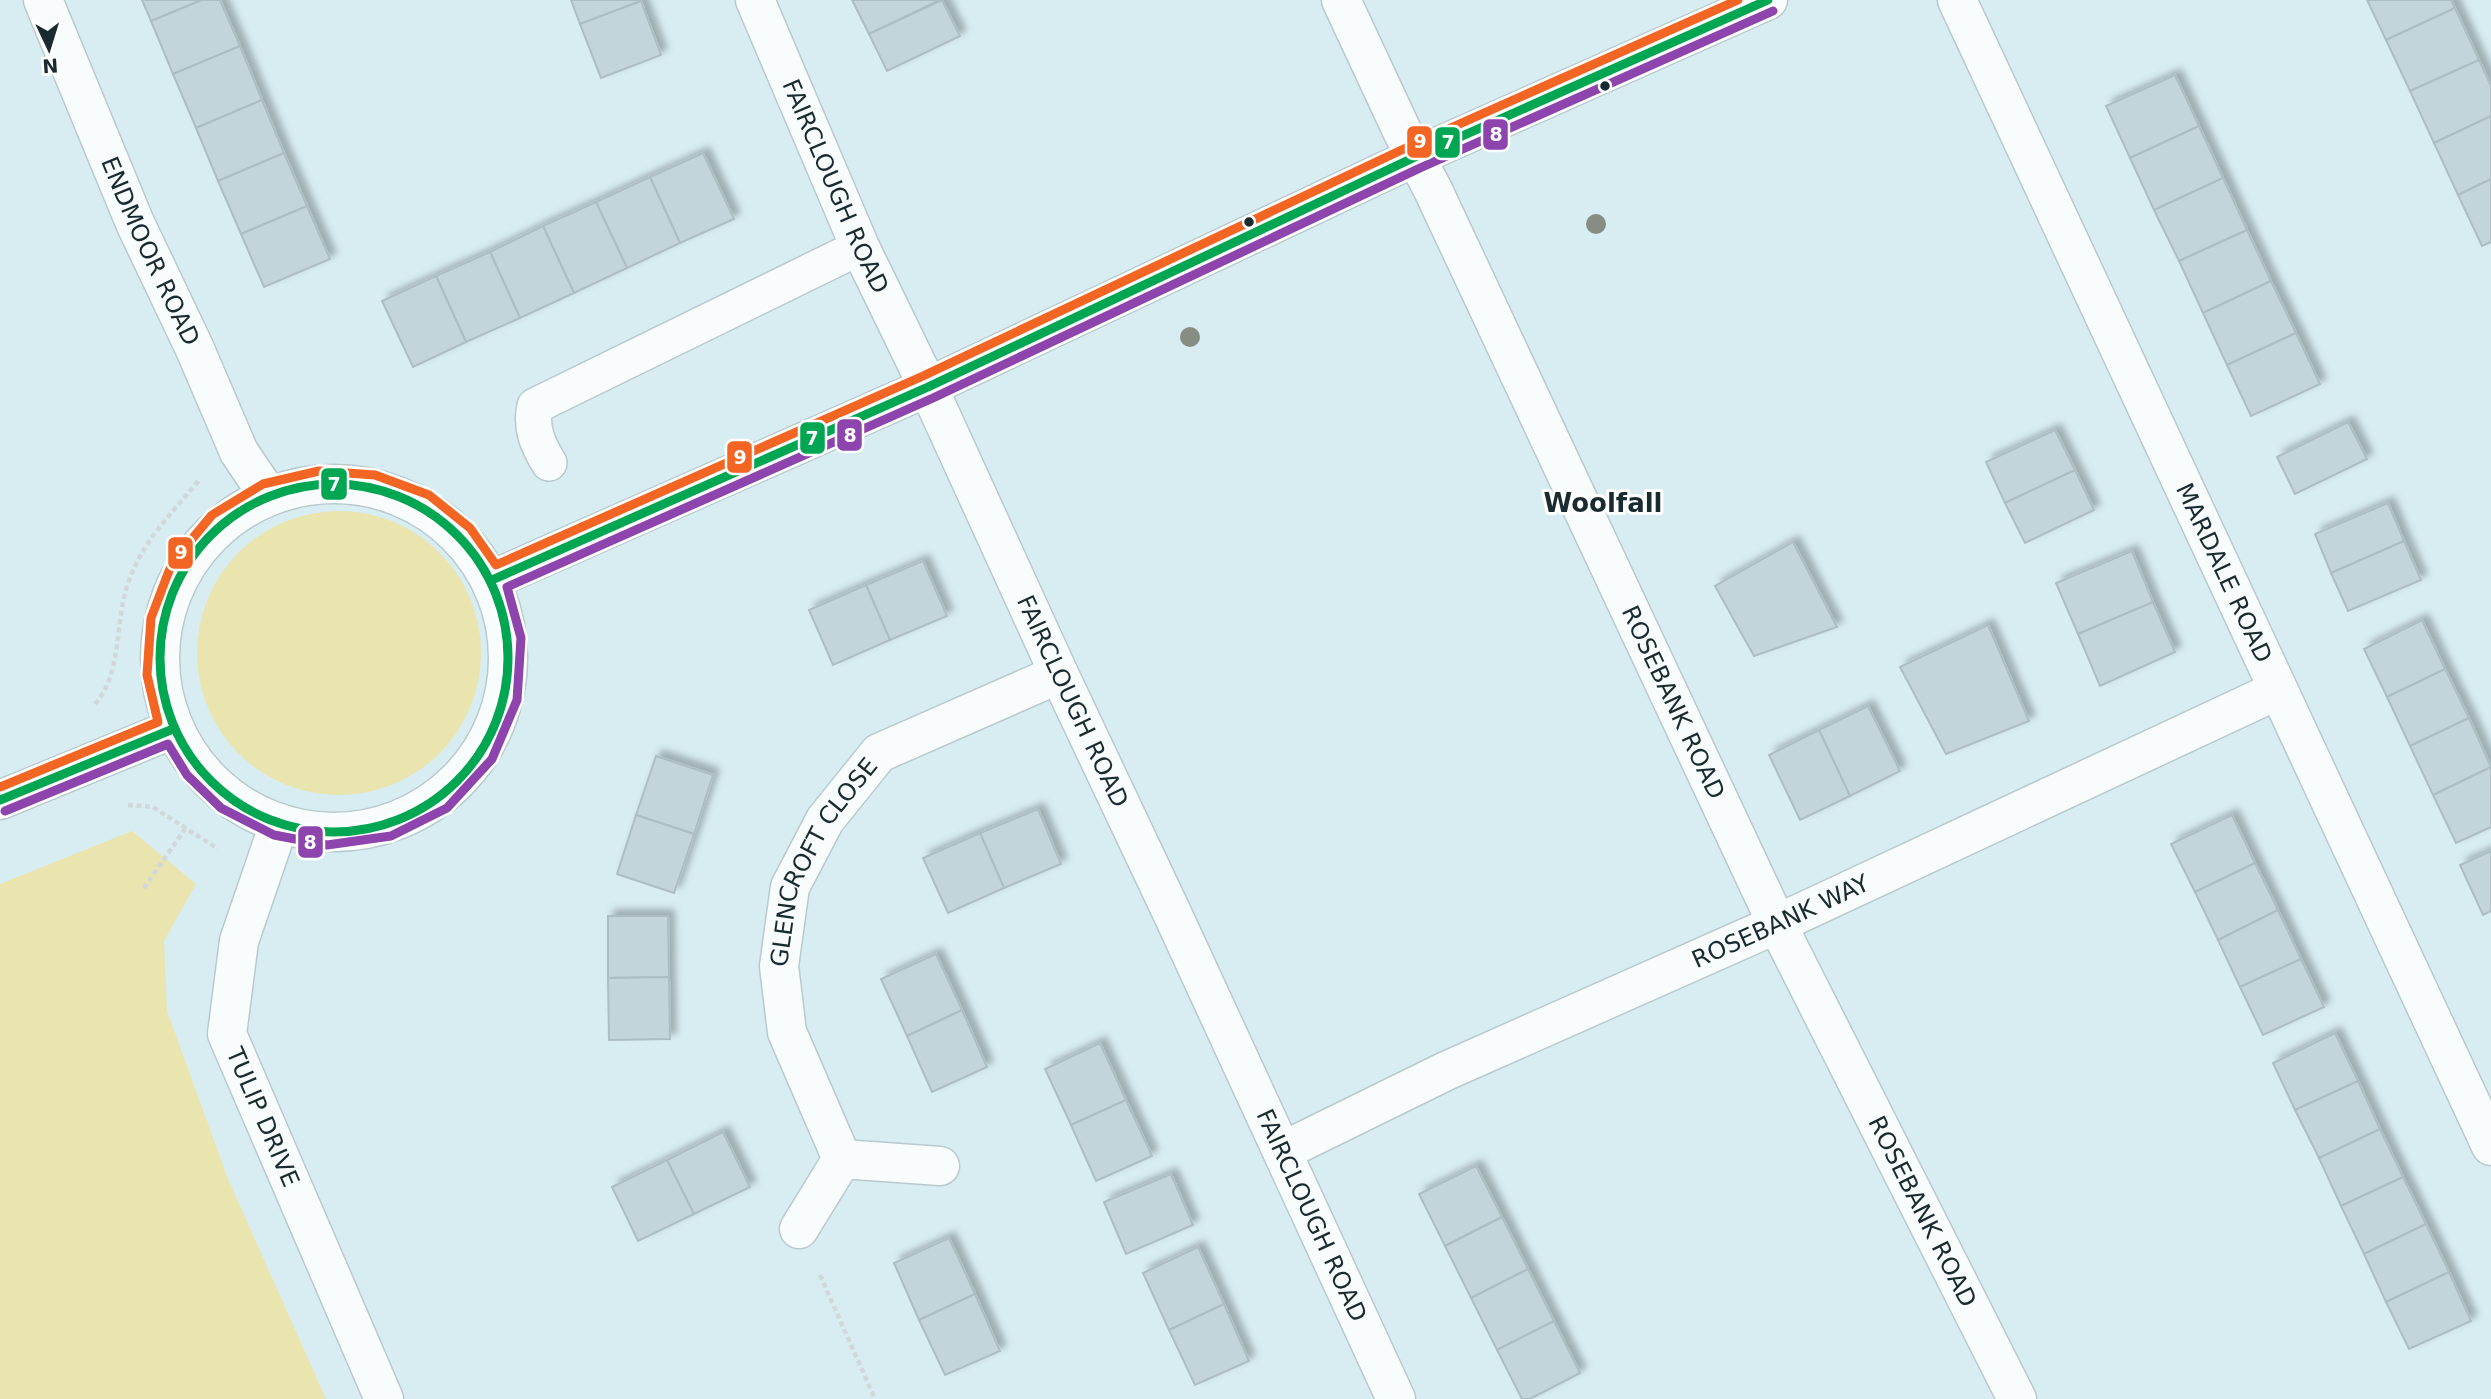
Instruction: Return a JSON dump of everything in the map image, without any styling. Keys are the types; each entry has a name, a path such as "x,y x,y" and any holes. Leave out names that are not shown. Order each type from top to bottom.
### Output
{"street":[{"name":"ENDMOOR ROAD","path":"43,0 135,223 240,452 268,495"},
{"name":"FAIRCLOUGH ROAD","path":"755,0 860,247 928,387 1396,1399"},
{"name":"ROSEBANK ROAD","path":"1340,0 1777,924 2017,1399"},
{"path":"492,580 928,387 1415,156 1768,0"},
{"name":"MARDALE ROAD","path":"1957,0 2491,1146"},
{"path":"319,483 371,486 421,505 452,529 462,537 492,580 509,639 505,698 481,754 440,798 386,825 327,833 279,824 229,798 197,767 173,729 159,675 163,619 183,567 219,524 268,495 319,483"},
{"name":"GLENCROFT CLOSE","path":"842,1159 787,1032 779,966 790,887 825,820 879,753 1059,674"},
{"name":"ROSEBANK WAY","path":"1283,1151 1446,1071 1777,924 2278,690"},
{"path":"0,800 173,729"},
{"name":"TULIP DRIVE","path":"279,824 239,941 227,1034 384,1399"},
{"path":"799,1230 842,1159 940,1166"}],"lane":[{"path":"549,463 534,431 533,417 536,407 860,247"}],"path":[{"path":"91,708 103,695 109,682 120,612 138,560 151,536 204,472"},
{"path":"122,805 153,807 215,849"},
{"path":"144,888 185,829"},
{"path":"799,1230 875,1399"}],"shaded area":[{"path":"325,511 353,511 367,513 406,527 440,552 465,586 479,625 479,681 465,720 440,754 406,779 380,789 353,795 325,795 311,793 272,779 238,754 213,720 203,694 197,667 197,639 199,625 213,586 238,552 272,527 298,517"},
{"path":"132,831 196,884 164,941 167,1011 228,1179 326,1399 0,1399 0,884"}],"building":[{"path":"142,0 202,0 151,21"},
{"path":"202,0 220,0 240,46 173,74 151,21"},
{"path":"571,0 641,0 641,1 580,24"},
{"path":"852,0 940,0 869,34"},
{"path":"942,0 960,36 887,71 869,34"},
{"path":"2367,0 2451,0 2455,8 2386,40"},
{"path":"641,1 661,55 601,78 580,24"},
{"path":"2455,8 2479,60 2410,91 2386,40"},
{"path":"240,46 262,100 196,128 173,74"},
{"path":"2479,60 2491,86 2491,116 2434,143 2410,91"},
{"path":"2175,75 2199,126 2130,158 2106,106"},
{"path":"262,100 284,153 218,181 196,128"},
{"path":"2491,116 2491,179 2458,195 2434,143"},
{"path":"2199,126 2223,178 2154,210 2130,158"},
{"path":"284,153 307,206 241,234 218,181"},
{"path":"703,153 734,219 680,243 650,177"},
{"path":"650,177 680,243 627,268 596,202"},
{"path":"2223,178 2247,230 2179,261 2154,210"},
{"path":"2491,179 2491,242 2482,246 2458,195"},
{"path":"596,202 627,268 574,293 543,226"},
{"path":"307,206 330,259 264,287 241,234"},
{"path":"543,226 574,293 520,318 490,252"},
{"path":"2247,230 2271,281 2203,313 2179,261"},
{"path":"490,252 520,318 466,342 436,276"},
{"path":"436,276 466,342 413,367 382,301"},
{"path":"2271,281 2296,333 2227,365 2203,313"},
{"path":"2296,333 2320,384 2251,416 2227,365"},
{"path":"2348,422 2367,459 2295,494 2277,457"},
{"path":"2055,430 2075,470 2005,503 1986,462"},
{"path":"2075,470 2094,510 2025,543 2005,503"},
{"path":"2388,503 2404,541 2331,573 2315,534"},
{"path":"2404,541 2421,580 2348,611 2331,573"},
{"path":"1793,542 1837,627 1754,656 1715,586"},
{"path":"2132,551 2153,602 2078,634 2056,583"},
{"path":"923,561 947,616 890,640 866,585"},
{"path":"866,585 890,640 833,665 809,610"},
{"path":"2153,602 2175,652 2100,686 2078,634"},
{"path":"2422,620 2445,669 2387,697 2364,649"},
{"path":"1988,625 2029,721 1946,754 1900,667"},
{"path":"2445,669 2469,718 2410,746 2387,697"},
{"path":"1868,706 1900,771 1850,796 1819,730"},
{"path":"2469,718 2491,767 2433,795 2410,746"},
{"path":"1819,730 1850,796 1800,820 1769,755"},
{"path":"656,756 713,775 694,834 636,815"},
{"path":"2491,767 2491,827 2456,843 2433,795"},
{"path":"1038,809 1061,864 1004,888 980,833"},
{"path":"636,815 694,834 674,893 617,874"},
{"path":"2232,815 2255,863 2195,892 2171,844"},
{"path":"980,833 1004,888 948,913 923,858"},
{"path":"2491,851 2491,911 2483,915 2460,865"},
{"path":"2255,863 2278,910 2218,940 2195,892"},
{"path":"2278,910 2301,959 2240,987 2218,940"},
{"path":"608,916 668,916 669,977 608,978"},
{"path":"936,954 962,1010 907,1036 881,979"},
{"path":"2301,959 2324,1007 2263,1035 2240,987"},
{"path":"669,977 670,1039 609,1040 608,978"},
{"path":"962,1010 987,1067 932,1092 907,1036"},
{"path":"2335,1033 2358,1081 2295,1110 2273,1063"},
{"path":"1100,1043 1126,1100 1071,1125 1045,1069"},
{"path":"2358,1081 2380,1129 2319,1158 2295,1110"},
{"path":"1126,1100 1152,1156 1096,1181 1071,1125"},
{"path":"2380,1129 2403,1177 2341,1206 2319,1158"},
{"path":"723,1132 750,1187 694,1214 667,1160"},
{"path":"667,1160 694,1214 638,1241 612,1187"},
{"path":"1476,1166 1502,1217 1445,1246 1419,1194"},
{"path":"1171,1174 1193,1225 1126,1254 1104,1202"},
{"path":"2403,1177 2426,1224 2364,1254 2341,1206"},
{"path":"1502,1217 1528,1269 1471,1298 1445,1246"},
{"path":"2426,1224 2449,1272 2386,1302 2364,1254"},
{"path":"949,1238 975,1294 919,1320 894,1263"},
{"path":"1198,1247 1224,1304 1169,1330 1143,1273"},
{"path":"1528,1269 1554,1321 1497,1350 1471,1298"},
{"path":"2449,1272 2471,1321 2409,1349 2386,1302"},
{"path":"975,1294 1000,1351 945,1375 919,1320"},
{"path":"1224,1304 1249,1361 1195,1385 1169,1330"},
{"path":"1554,1321 1580,1373 1530,1399 1522,1399 1497,1350"}],"transit line":[{"name":"9","path":"0,787 158,722 147,675 151,618 172,563 212,515 263,484 319,471 375,475 429,495 470,528 496,565 923,376 1410,146 1738,0"},
{"name":"7","path":"492,580 928,387 1415,157 1768,0"},
{"name":"8","path":"5,811 168,744 187,775 221,808 274,835 327,845 391,836 447,808 492,759 517,700 521,638 507,587 933,398 1420,168 1773,11"},
{"name":"7","path":"334,484 368,487 401,497 431,513 457,535 479,561 495,591 505,624 508,658 505,692 495,725 479,755 457,781 431,803 401,819 368,829 334,832 300,829 267,819 237,803 211,781 189,755 173,725 163,692 160,658 163,624 173,591 189,561 211,535 237,513 267,497 300,487 334,484"},
{"name":"7","path":"0,800 173,729"}],"district":[{"name":"Woolfall","path":"1603,503"}]}
